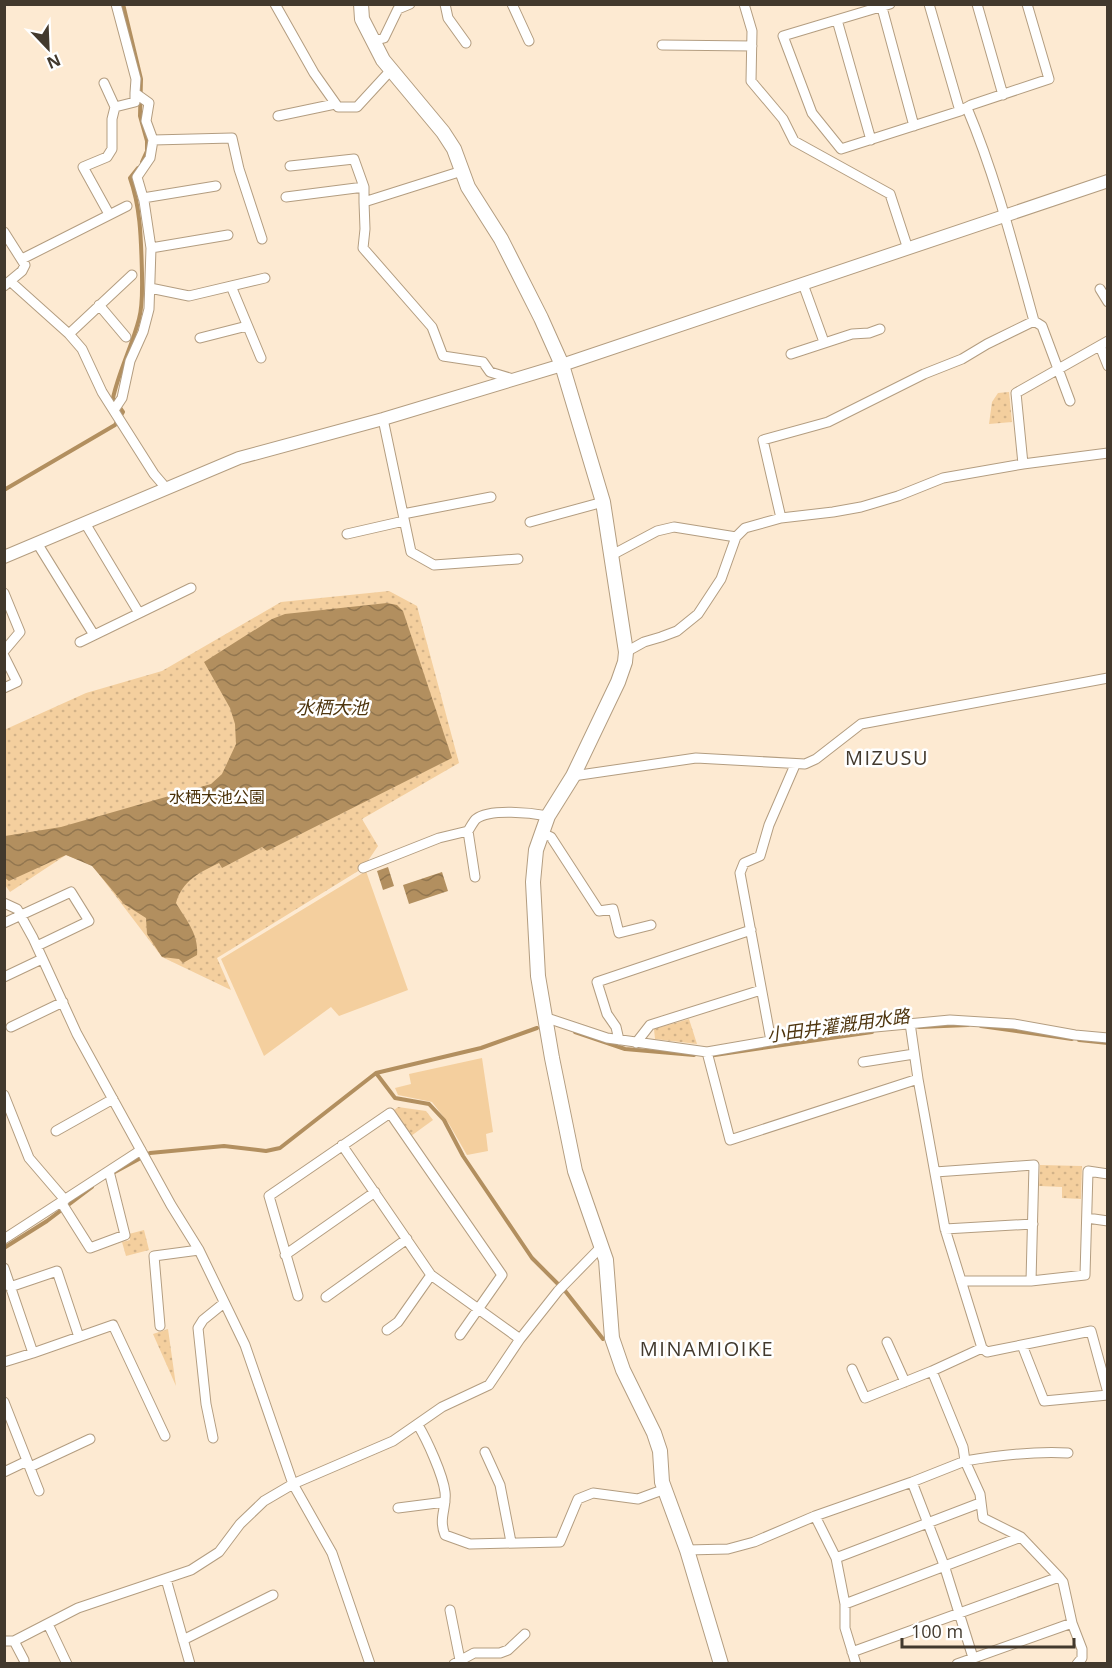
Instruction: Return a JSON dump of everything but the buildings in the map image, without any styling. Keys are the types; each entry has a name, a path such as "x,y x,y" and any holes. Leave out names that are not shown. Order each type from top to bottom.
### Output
{"main road":[{"path":"361,4 362,20 372,41 391,70 443,132 454,149 468,188 501,240 541,318 562,365 603,502 626,652 625,662 618,682 573,776 549,816 536,850 533,882 536,955 544,1017 575,1171 606,1260 612,1338 623,1370 654,1433 660,1451 662,1482 687,1550 721,1664"}],"street":[{"path":"115,107 135,102 136,79 116,4"},
{"path":"275,4 314,73 338,107 357,107 391,70"},
{"path":"372,41 384,38 398,9 410,4"},
{"path":"445,4 448,18 466,43"},
{"path":"512,4 529,41"},
{"path":"744,4 752,31 751,81 783,119 794,141 890,194 908,249"},
{"path":"929,4 963,110 982,144 1006,216 1034,321 1042,326 1070,401"},
{"path":"977,4 1003,95"},
{"path":"914,126 884,5 783,36 812,113 841,149 871,140 914,126 963,110 1049,79 1027,4"},
{"path":"837,20 871,140"},
{"path":"662,45 752,46"},
{"path":"104,83 115,107 112,119 112,149 107,157 83,166 109,214"},
{"path":"114,410 122,398 130,361 147,316 150,288 150,248 143,198 137,177 150,158 153,140 146,121 149,103 135,93"},
{"path":"278,116 335,104"},
{"path":"153,140 232,138 239,170 262,239"},
{"path":"290,166 354,159 364,187 363,248 432,327 443,356 483,362 490,372 513,380"},
{"path":"364,202 462,171"},
{"path":"4,557 239,458 383,419 562,365 1107,181"},
{"path":"143,198 216,186"},
{"path":"286,196 364,187"},
{"path":"22,259 127,206"},
{"path":"4,232 25,265 22,272 8,284 69,334 82,349 102,392 154,474 166,488"},
{"path":"150,248 228,235"},
{"path":"69,334 132,275"},
{"path":"150,288 189,296 265,278"},
{"path":"803,284 824,342"},
{"path":"231,286 261,358"},
{"path":"1100,289 1107,302"},
{"path":"99,305 126,337"},
{"path":"782,518 763,440 828,422 924,374 962,359 1034,321"},
{"path":"200,338 247,326"},
{"path":"791,354 852,334 869,333 880,329"},
{"path":"1023,464 1016,393 1104,343 1107,366"},
{"path":"383,419 411,552 434,565 518,559"},
{"path":"626,652 644,642 677,631 698,614 720,579 736,537 745,528 782,518 861,507 898,496 943,478 1107,453"},
{"path":"347,534 404,517 490,497"},
{"path":"530,522 603,502"},
{"path":"85,523 139,613"},
{"path":"610,556 657,531 674,527 736,537"},
{"path":"38,543 94,635"},
{"path":"80,642 191,588"},
{"path":"4,593 20,632 4,651"},
{"path":"4,656 17,682 4,688"},
{"path":"573,776 696,758 805,764 816,759 861,724 1107,678"},
{"path":"771,1041 740,873 744,863 760,856 769,825 795,765"},
{"path":"363,868 439,838 468,831 477,819 496,813 530,812 549,816"},
{"path":"468,831 475,877"},
{"path":"542,833 551,837 599,911 613,909 619,933 651,925"},
{"path":"4,923 71,892 89,921 37,946"},
{"path":"4,903 17,909 21,916 78,1034 146,1160 199,1250 245,1345 293,1484 332,1553 370,1664"},
{"path":"619,1040 616,1027 607,1014 597,982 751,930"},
{"path":"4,977 42,959"},
{"path":"636,1043 650,1025 761,990"},
{"path":"11,1026 63,1002"},
{"path":"544,1017 619,1040 708,1057 771,1041 822,1032 911,1027 950,1020 1014,1024 1107,1038"},
{"path":"911,1027 945,1229 982,1348 987,1352 1022,1345 1092,1331 1107,1394 1044,1401 1022,1345"},
{"path":"863,1062 914,1054"},
{"path":"708,1057 730,1140 918,1079"},
{"path":"4,1095 29,1158 64,1204 90,1248 125,1235 109,1174"},
{"path":"56,1131 113,1099"},
{"path":"298,1296 269,1196 390,1113 502,1275 460,1335"},
{"path":"342,1145 431,1275 520,1339"},
{"path":"4,1239 64,1204 141,1150"},
{"path":"935,1172 1034,1166 1031,1281"},
{"path":"961,1281 1031,1281 1085,1275 1088,1171 1107,1174"},
{"path":"285,1255 375,1192"},
{"path":"1087,1218 1107,1221"},
{"path":"945,1229 1033,1224"},
{"path":"326,1297 407,1239"},
{"path":"24,1664 24,1660 9,1641 78,1608 192,1570 219,1552 240,1524 264,1501 293,1484 393,1441 442,1407 489,1384 520,1339 558,1291 602,1246"},
{"path":"160,1326 154,1256 199,1250"},
{"path":"4,1268 33,1353"},
{"path":"4,1304 11,1292 57,1271 79,1337"},
{"path":"387,1330 398,1322 431,1275"},
{"path":"213,1438 198,1328 203,1320 224,1303"},
{"path":"4,1362 113,1325 165,1436"},
{"path":"887,1342 905,1382"},
{"path":"852,1369 865,1398 982,1348"},
{"path":"932,1371 963,1447 965,1461 980,1494 983,1518 1021,1537 1063,1582 1072,1623 1082,1650 1082,1658 1077,1664"},
{"path":"4,1402 39,1491"},
{"path":"418,1425 426,1438 445,1493 441,1525 445,1535 470,1544 560,1542 578,1499 593,1493 638,1499 665,1489"},
{"path":"4,1473 90,1439"},
{"path":"484,1452 500,1485 511,1542"},
{"path":"687,1550 728,1549 754,1542 815,1516 965,1461 1001,1454 1068,1453"},
{"path":"912,1482 944,1565 974,1660"},
{"path":"398,1508 445,1502"},
{"path":"836,1558 980,1503"},
{"path":"815,1516 836,1558 845,1604 845,1628 856,1664"},
{"path":"845,1604 1021,1537"},
{"path":"852,1652 1059,1577"},
{"path":"166,1579 190,1664"},
{"path":"183,1640 273,1595"},
{"path":"450,1610 457,1662 474,1653 500,1653 508,1650 525,1634"},
{"path":"957,1664 974,1660 1072,1623"},
{"path":"48,1624 67,1664"},
{"path":"488,1653 492,1664"}],"green space":[{"path":"1009,392 1012,422 989,424 992,402 998,393"},
{"name":"水栖大池公園","path":"389,591 417,606 459,763 362,819 378,846 363,868 217,958 231,990 162,957 92,865 66,855 10,892 5,885 4,730 86,693 162,671 281,602"},
{"path":"366,871 408,990 339,1016 331,1007 264,1056 221,959"},
{"path":"689,1019 697,1044 655,1039 654,1029"},
{"path":"482,1058 493,1132 486,1134 488,1151 467,1155 449,1124 432,1102 398,1095 395,1088 411,1084 409,1074"},
{"path":"398,1107 426,1111 433,1120 411,1136 393,1111"},
{"path":"1040,1165 1082,1166 1081,1199 1062,1198 1062,1187 1039,1186"},
{"path":"144,1230 149,1250 126,1256 122,1242 130,1240 129,1234"},
{"path":"168,1329 176,1386 153,1334"}],"water":[{"name":"水栖大池","path":"387,603 397,605 403,611 452,758 267,851 262,847 222,868 219,863 193,878 187,883 176,903 194,934 197,955 183,963 179,959 162,957 147,934 146,918 124,904 92,866 66,855 9,881 5,878 5,836 61,827 211,784 222,774 236,744 235,724 230,708 204,662 272,619 285,614"},
{"path":"388,867 394,886 383,890 377,871"},
{"path":"442,872 448,891 409,904 403,885"}],"waterway":[{"path":"123,4 141,79 140,116 147,141 147,151 142,162"},
{"path":"4,490 115,425 123,412 113,398 136,329 142,302 140,225 130,178 138,168"},
{"name":"小田井灌漑用水路","path":"919,1027 968,1025"},
{"name":"小田井灌漑用水路","path":"981,1026 1072,1039"},
{"name":"小田井灌漑用水路","path":"111,1174 150,1153 224,1146 266,1151 280,1148 376,1073 481,1048 537,1028"},
{"name":"小田井灌漑用水路","path":"575,1032 625,1049 694,1055"},
{"name":"小田井灌漑用水路","path":"708,1056 872,1032"},
{"name":"小田井灌漑用水路","path":"1079,1040 1108,1043"},
{"path":"376,1073 395,1098 429,1104 444,1120 463,1156 532,1258 566,1292 603,1339"},
{"name":"小田井灌漑用水路","path":"4,1248 47,1221 92,1187"}],"district":[{"name":"MIZUSU","path":"887,757"},
{"name":"MINAMIOIKE","path":"707,1348"}]}
